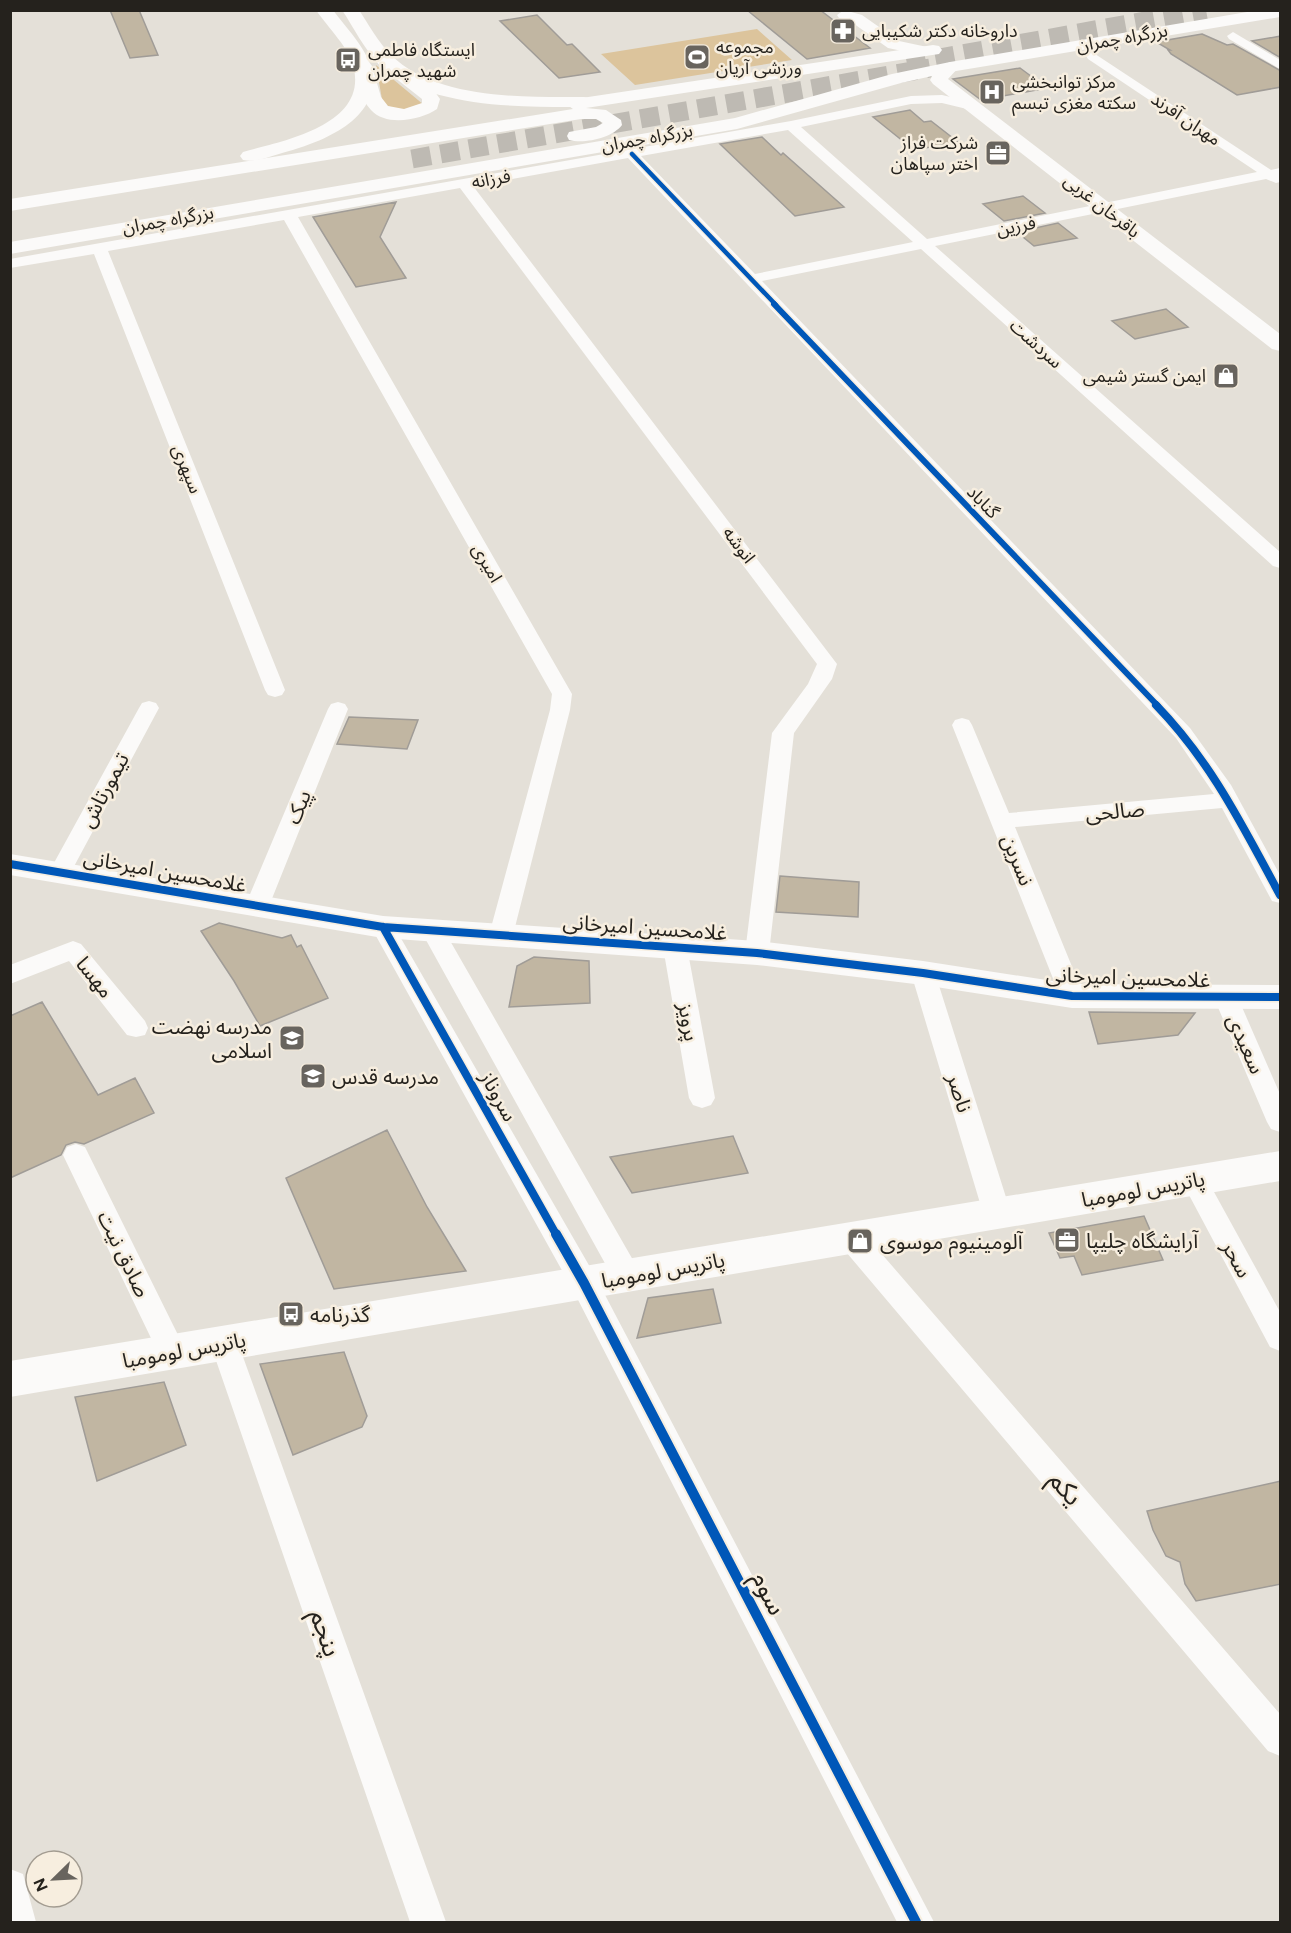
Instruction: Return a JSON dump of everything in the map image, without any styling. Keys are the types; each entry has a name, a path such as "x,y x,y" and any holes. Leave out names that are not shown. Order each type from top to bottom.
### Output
{"main road":[{"path":"324,10 363,66 379,108 402,114 417,112 431,105 429,96 386,62 350,10"},
{"path":"1245,17 1265,10"},
{"name":"بزرگراه چمران","path":"10,248 737,123 898,78 945,74 1281,12"},
{"path":"10,194 584,102 946,47"},
{"path":"386,62 417,79 467,95 510,102 584,102"},
{"path":"250,156 309,139 337,125 358,101 363,88 363,66"},
{"name":"باقرخان غربی","path":"945,74 971,106 1281,344"},
{"path":"10,205 334,155 581,113 600,114 609,117 613,123 610,128 601,132 10,240"},
{"path":"737,123 791,125"},
{"name":"بزرگراه چمران","path":"10,218 412,155 365,167"},
{"name":"بزرگراه چمران","path":"10,231 295,180"},
{"name":"پاتریس لومومبا","path":"10,1379 1281,1166"}],"street":[{"path":"842,13 856,18 894,45 926,51"},
{"path":"842,13 876,42 877,46 873,52 861,60"},
{"path":"1233,36 1281,65"},
{"name":"مهران آفرند","path":"1092,56 1277,176"},
{"path":"911,100 945,74"},
{"name":"فرزانه","path":"10,264 632,154 911,100 942,99 971,106"},
{"name":"سردشت","path":"791,125 1281,562"},
{"name":"گناباد","path":"632,154 1194,746 1281,895"},
{"name":"فرزین","path":"751,279 1104,208 1277,176"},
{"name":"انوشه","path":"464,184 827,664 827,672 822,680 796,711 783,733 757,953"},
{"name":"امیری","path":"289,215 562,694 560,710 501,935"},
{"name":"سپهری","path":"100,249 275,690"},
{"name":"تیمورتاش","path":"60,872 148,708"},
{"name":"پیک","path":"257,906 338,709"},
{"name":"نسرین","path":"962,725 1072,996"},
{"name":"صالحی","path":"1002,821 1227,801"},
{"path":"1258,855 1281,852"},
{"name":"غلامحسین امیرخانی","path":"10,864 383,927 757,953 923,973 1072,996 1281,997"},
{"name":"سروناز","path":"383,927 584,1283"},
{"name":"سروناز","path":"433,931 627,1276"},
{"name":"پرویز","path":"675,947 702,1098"},
{"name":"مهسا","path":"11,975 73,950 136,1028"},
{"name":"ناصر","path":"923,973 998,1214"},
{"name":"سعیدی","path":"1226,998 1281,1122"},
{"path":"475,1090 513,1076"},
{"path":"490,1116 528,1101"},
{"name":"صادق نیت","path":"76,1155 172,1352"},
{"name":"سحر","path":"1194,1180 1281,1338"},
{"name":"یکم","path":"851,1238 1281,1739"},
{"name":"سوم","path":"584,1283 916,1923"},
{"name":"پنجم","path":"224,1343 428,1923"},
{"path":"10,1887 18,1923"}],"shaded area":[{"name":"مجموعه ورزشی آریان","path":"757,29 792,60 635,85 601,54"},
{"path":"376,65 424,105 410,112 383,105"}],"building":[{"path":"110,10 139,10 158,55 130,58"},
{"path":"747,10 820,10 870,48 807,59"},
{"path":"537,15 567,45 572,44 600,72 559,78 500,21"},
{"path":"1202,34 1227,45 1233,44 1281,71 1281,87 1237,95 1171,54 1168,50 1170,50 1156,42"},
{"path":"1281,36 1281,58 1252,41"},
{"path":"1020,68 1047,88 981,100 953,79"},
{"path":"910,110 924,122 931,121 958,142 914,150 873,117"},
{"path":"762,137 844,207 795,216 720,144"},
{"path":"1023,196 1045,213 1004,221 983,204"},
{"path":"396,202 380,237 406,278 356,287 313,217"},
{"path":"1058,223 1077,238 1034,246 1017,232"},
{"path":"1166,309 1188,327 1135,339 1112,321"},
{"path":"349,717 418,720 407,749 337,744"},
{"path":"780,876 859,882 858,917 776,912"},
{"path":"219,923 282,938 291,935 297,947 301,945 328,998 260,1026 201,931"},
{"path":"534,957 589,961 590,1003 509,1007 517,966"},
{"path":"42,1002 98,1095 135,1078 154,1113 84,1144 75,1142 66,1145 61,1155 10,1178 10,1016"},
{"path":"1089,1012 1195,1013 1178,1035 1098,1044"},
{"path":"387,1130 427,1207 466,1271 334,1289 286,1178"},
{"path":"733,1136 748,1173 632,1193 610,1157"},
{"path":"1144,1216 1163,1260 1082,1275 1074,1256 1060,1258 1049,1233"},
{"path":"713,1289 721,1323 637,1338 648,1298"},
{"path":"344,1352 367,1416 362,1427 293,1455 260,1364"},
{"path":"164,1382 186,1445 97,1481 75,1397"},
{"path":"1281,1481 1281,1584 1196,1601 1185,1584 1180,1562 1166,1556 1153,1530 1147,1511"}],"tunnel":[{"path":"907,64 1206,10"},
{"path":"412,159 930,68"}],"cycle path":[{"path":"632,154 1183,733 1223,790 1280,895"},
{"path":"10,864 383,927 757,953 923,973 1072,996 1280,997"},
{"path":"383,927 584,1283 916,1922"}],"place":[{"name":"داروخانه دکتر شکیبایی","path":"843,31"},
{"name":"مجموعه ورزشی آریان","path":"697,57"},
{"name":"ایستگاه فاطمی شهید چمران","path":"348,60"},
{"name":"مرکز توانبخشی سکته مغزی تبسم","path":"992,92"},
{"name":"شرکت فراز اختر سپاهان","path":"998,153"},
{"name":"ایمن گستر شیمی","path":"1226,376"},
{"name":"مدرسه نهضت اسلامی","path":"292,1038"},
{"name":"مدرسه قدس","path":"313,1076"},
{"name":"آرایشگاه چلیپا","path":"1067,1240"},
{"name":"آلومینیوم موسوی","path":"860,1241"},
{"name":"گذرنامه","path":"291,1314"}]}
